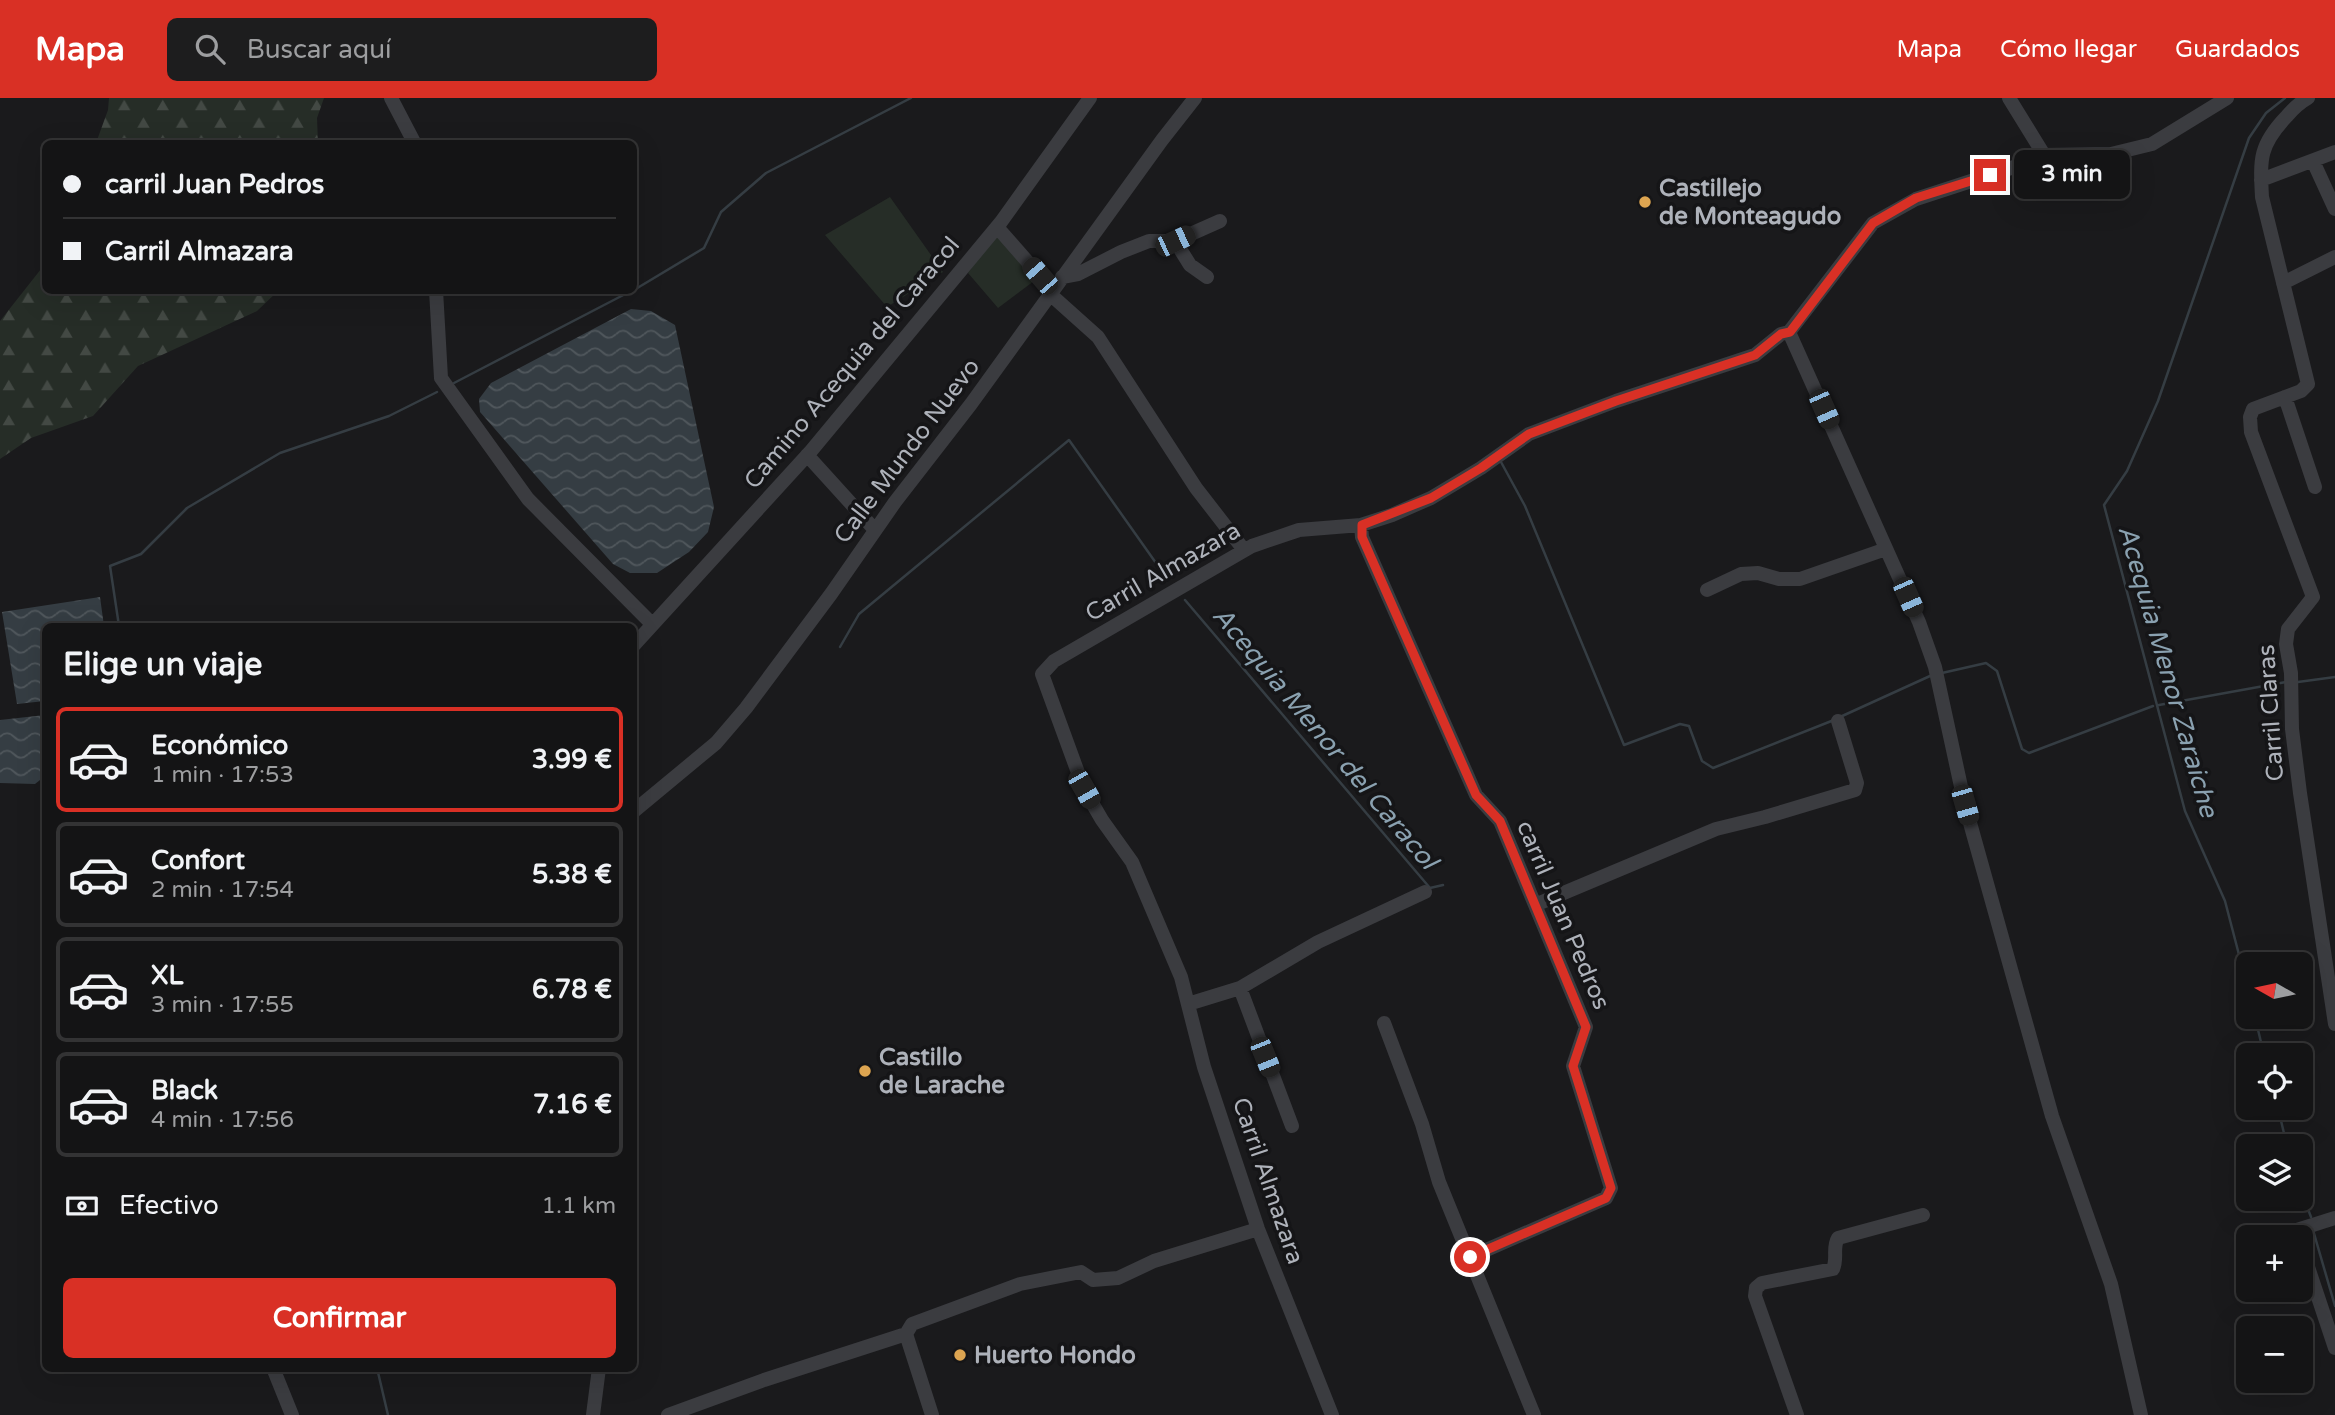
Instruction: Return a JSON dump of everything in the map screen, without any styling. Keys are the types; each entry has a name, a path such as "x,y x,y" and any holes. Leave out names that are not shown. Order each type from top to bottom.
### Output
{"street":[{"path":"391,98 413,140"},
{"name":"Camino Acequia del Caracol","path":"637,642 807,454 997,227 1090,98"},
{"name":"Calle Mundo Nuevo","path":"637,809 716,743 746,708 1195,98"},
{"path":"2009,98 2044,155 2111,154 2152,144 2227,98"},
{"name":"Carril Claras","path":"2308,98 2299,103 2269,134 2260,166 2262,197 2308,384 2301,391 2253,409 2250,417 2251,432 2313,597 2303,613 2293,620 2288,629 2286,644 2291,673 2292,729 2300,793 2335,1024"},
{"path":"2261,180 2335,152"},
{"name":"Carril Almazara","path":"1332,1415 1258,1229 1204,1067 1181,977 1132,862 1084,789 1042,674 1054,661 1244,550 1299,530 1362,525 1431,498 1481,468 1529,434 1616,401 1755,355 1781,334 1790,332 1873,223 1916,198 2044,155"},
{"path":"2313,160 2335,209"},
{"path":"1055,287 1121,252 1149,241 1175,241 1220,221"},
{"path":"997,227 1040,276 1055,287 1098,337 1196,488 1244,550"},
{"path":"1175,241 1190,265 1207,277"},
{"path":"2283,283 2335,257"},
{"path":"436,294 440,378 528,499 652,624"},
{"path":"1790,332 1919,622 1935,667 1965,805 2052,1116 2111,1284 2141,1415"},
{"path":"2285,397 2315,487"},
{"path":"807,454 875,530"},
{"name":"carril Juan Pedros","path":"1362,525 1362,537 1476,795 1500,821 1586,1027 1573,1066 1611,1188 1606,1198 1470,1257"},
{"path":"1707,590 1741,574 1758,573 1779,579 1800,579 1886,549"},
{"path":"1535,905 1716,829 1855,790 1857,783 1838,721"},
{"path":"1188,1004 1240,988 1318,942 1425,892"},
{"path":"1240,988 1292,1126"},
{"path":"1384,1023 1422,1124 1439,1182 1534,1415"},
{"path":"1797,1415 1755,1296 1756,1288 1762,1283 1833,1269 1837,1260 1834,1245 1838,1238 1923,1215"},
{"path":"2313,1225 2335,1218"},
{"path":"668,1415 905,1334 912,1324 1020,1284 1081,1272 1093,1280 1118,1278 1154,1261 1258,1229"},
{"path":"2313,1281 2335,1348"},
{"path":"905,1334 932,1415"},
{"path":"275,1372 292,1415"},
{"path":"593,1415 598,1372"}],"green space":[{"path":"109,98 324,98 317,118 318,140 97,140 108,110"},
{"path":"890,197 943,272 887,307 825,235"},
{"path":"998,231 1038,278 998,308 968,273"},
{"path":"42,268 42,294 275,294 257,311 138,366 93,416 31,438 0,459 0,321"}],"water":[{"path":"631,309 651,311 675,325 714,507 708,532 689,552 657,573 630,573 613,564 480,412 479,399 491,383"},
{"path":"100,597 104,623 42,623 42,701 17,704 2,612"},
{"path":"42,715 42,778 35,784 0,783 0,720"}],"waterway":[{"path":"637,288 704,248 721,212 766,173 911,98"},
{"name":"Acequia Menor Zaraiche","path":"2238,952 2225,901 2185,811 2104,505 2127,471 2158,401 2249,138 2266,113 2285,98"},
{"path":"454,383 625,294"},
{"path":"119,623 110,566 141,554 187,508 280,453 389,416 437,392"},
{"name":"Acequia Menor del Caracol","path":"840,647 859,614 1069,440 1168,580"},
{"path":"1501,462 1525,506 1624,745 1680,724 1689,726 1702,761 1713,768 1834,720"},
{"name":"Acequia Menor del Caracol","path":"1185,600 1430,888 1443,885"},
{"path":"1942,673 1986,663 1997,671 2022,749 2029,753 2153,706"},
{"path":"1840,717 1930,676"},
{"path":"2298,682 2335,677"},
{"path":"2159,705 2286,682"},
{"name":"Acequia Menor Zaraiche","path":"2258,1029 2261,1043"},
{"name":"Acequia Menor Zaraiche","path":"2281,1120 2284,1134"},
{"name":"Acequia Menor Zaraiche","path":"2309,1211 2311,1217"},
{"name":"Acequia Menor Zaraiche","path":"2313,1230 2335,1306"},
{"path":"378,1372 388,1415"}],"place":[{"name":"Castillejo de Monteagudo","path":"1645,202"},
{"name":"Castillo de Larache","path":"865,1071"},
{"name":"Huerto Hondo","path":"960,1355"}],"route":[{"path":"1470,1257 1606,1198 1611,1188 1573,1066 1586,1027 1500,821 1476,795 1362,537 1362,525 1431,498 1481,468 1529,434 1616,401 1755,355 1781,334 1790,332 1873,223 1916,198 1990,175"}]}
